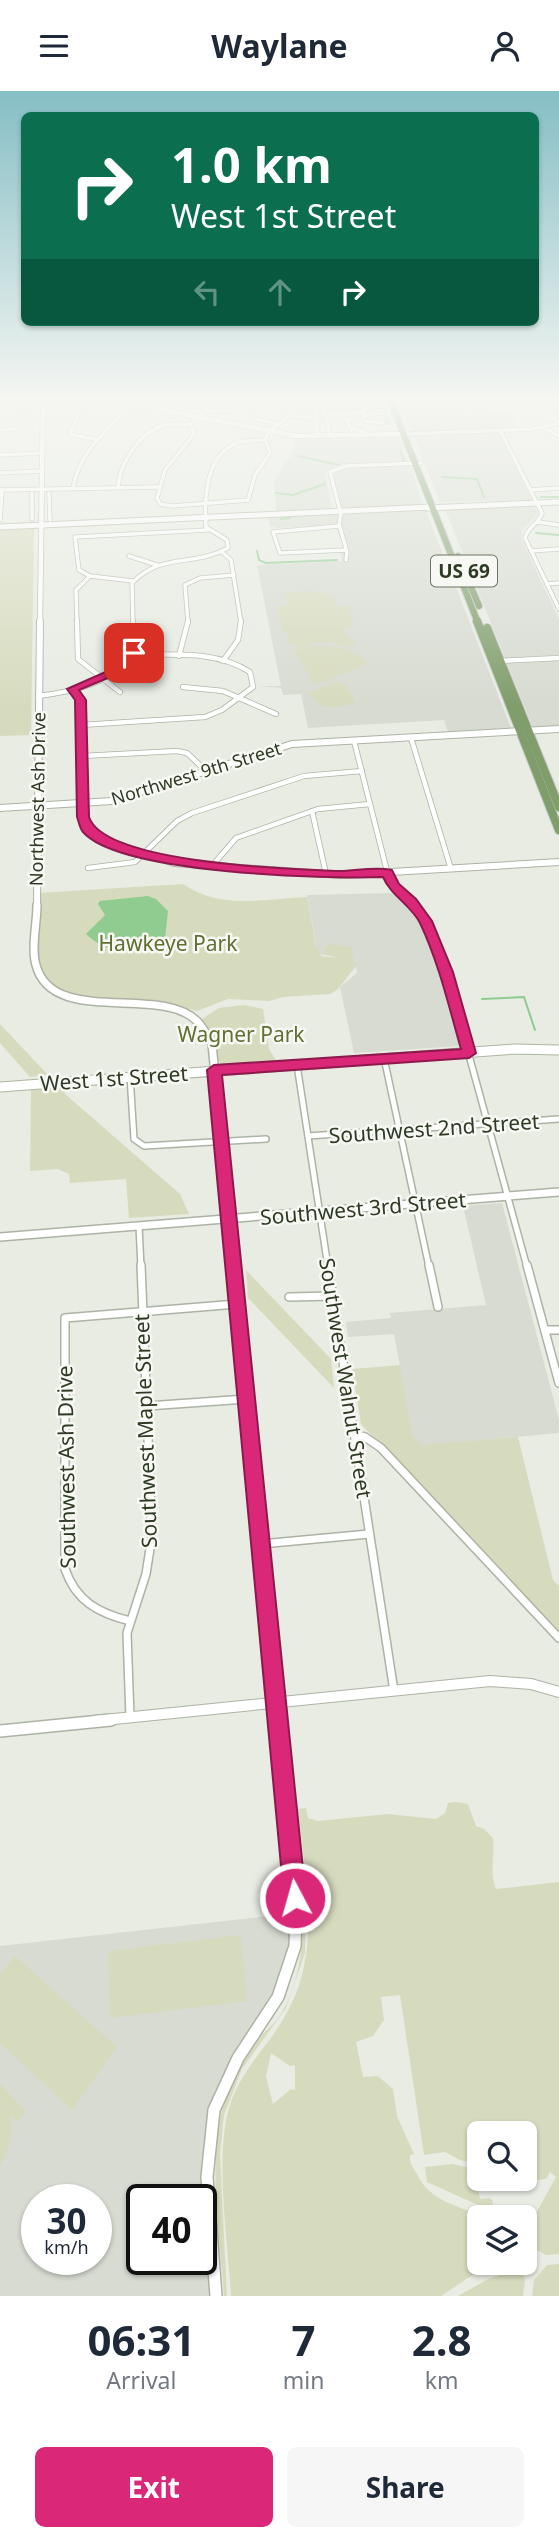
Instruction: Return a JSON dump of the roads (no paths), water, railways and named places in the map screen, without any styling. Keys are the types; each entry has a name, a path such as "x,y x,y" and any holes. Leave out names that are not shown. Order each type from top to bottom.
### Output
{"main road":[{"name":"US 69","path":"431,500 524,731 559,830"},
{"path":"0,527 242,516 302,518 339,512 559,502"},
{"name":"US 69","path":"524,731 559,807"},
{"name":"West 1st Street","path":"0,1087 559,1046"}],"street":[{"path":"0,520 1,500"},
{"path":"32,500 32,519"},
{"name":"Northwest Ash Drive","path":"42,500 35,960 42,979 53,989 76,999 103,1003 145,1001 181,1010 206,1031 212,1044 222,1142 296,1913 296,1947 280,1997 233,2063 210,2123 208,2174 216,2296"},
{"path":"49,500 50,520"},
{"path":"157,500 162,504 237,503 245,500"},
{"path":"205,500 208,530"},
{"path":"336,500 346,550 345,560"},
{"path":"536,500 542,513 538,522 525,534 559,607"},
{"path":"302,518 306,528"},
{"path":"538,522 559,525"},
{"path":"339,526 275,530 278,551 346,550"},
{"path":"38,694 72,689 103,678 126,665 134,655 130,589 133,581 157,565 179,558 222,552 228,548 228,541 208,530 75,537 76,567 90,576 133,581"},
{"path":"531,551 559,549"},
{"path":"222,552 230,559 242,626 238,640 223,661"},
{"path":"129,556 143,558 157,565"},
{"path":"179,656 188,626 185,585 200,577 234,575"},
{"path":"90,576 76,591 78,657 82,664 120,692"},
{"path":"547,584 559,583"},
{"path":"81,725 202,717 220,711 252,688 251,674 241,665 179,656 134,655"},
{"path":"496,661 559,658"},
{"path":"183,687 216,689 276,714"},
{"path":"72,689 80,697 84,824 92,834 143,854 174,863 326,874 388,873 559,862"},
{"name":"Northwest 9th Street","path":"0,808 118,799 281,746 559,729"},
{"path":"411,738 451,869"},
{"path":"354,741 393,886 412,902 425,921 446,972 559,1383"},
{"path":"82,756 177,751 190,755 206,771"},
{"path":"88,867 126,865 143,854 177,821 192,813 304,776 362,771"},
{"path":"212,866 236,838 312,811 370,804"},
{"path":"312,811 326,874"},
{"path":"384,1058 438,1307"},
{"name":"Southwest Walnut Street","path":"297,1065 394,1691"},
{"path":"130,1076 133,1133 140,1145 151,1148 261,1138"},
{"name":"Southwest 2nd Street","path":"308,1136 559,1119"},
{"name":"Southwest 3rd Street","path":"0,1237 559,1192"},
{"name":"Southwest Maple Street","path":"130,1717 126,1643 130,1621 146,1574 152,1536 139,1226"},
{"path":"289,1297 333,1296"},
{"path":"142,1312 237,1304"},
{"name":"Southwest Ash Drive","path":"130,1621 112,1617 85,1603 74,1590 65,1569 65,1318 142,1312"},
{"path":"545,1330 559,1330"},
{"path":"147,1406 246,1399"},
{"path":"354,1434 362,1433 394,1462 559,1638"},
{"path":"261,1545 369,1534"},
{"path":"0,1731 490,1681 531,1684 559,1692"}],"waterway":[{"path":"281,519 290,518"},
{"path":"536,533 559,535"},
{"path":"257,551 259,560 266,563 337,560"},
{"path":"482,999 524,997 535,1030"}],"park label":[{"name":"Hawkeye Park","path":"168,943"},
{"name":"Wagner Park","path":"241,1034"}]}
